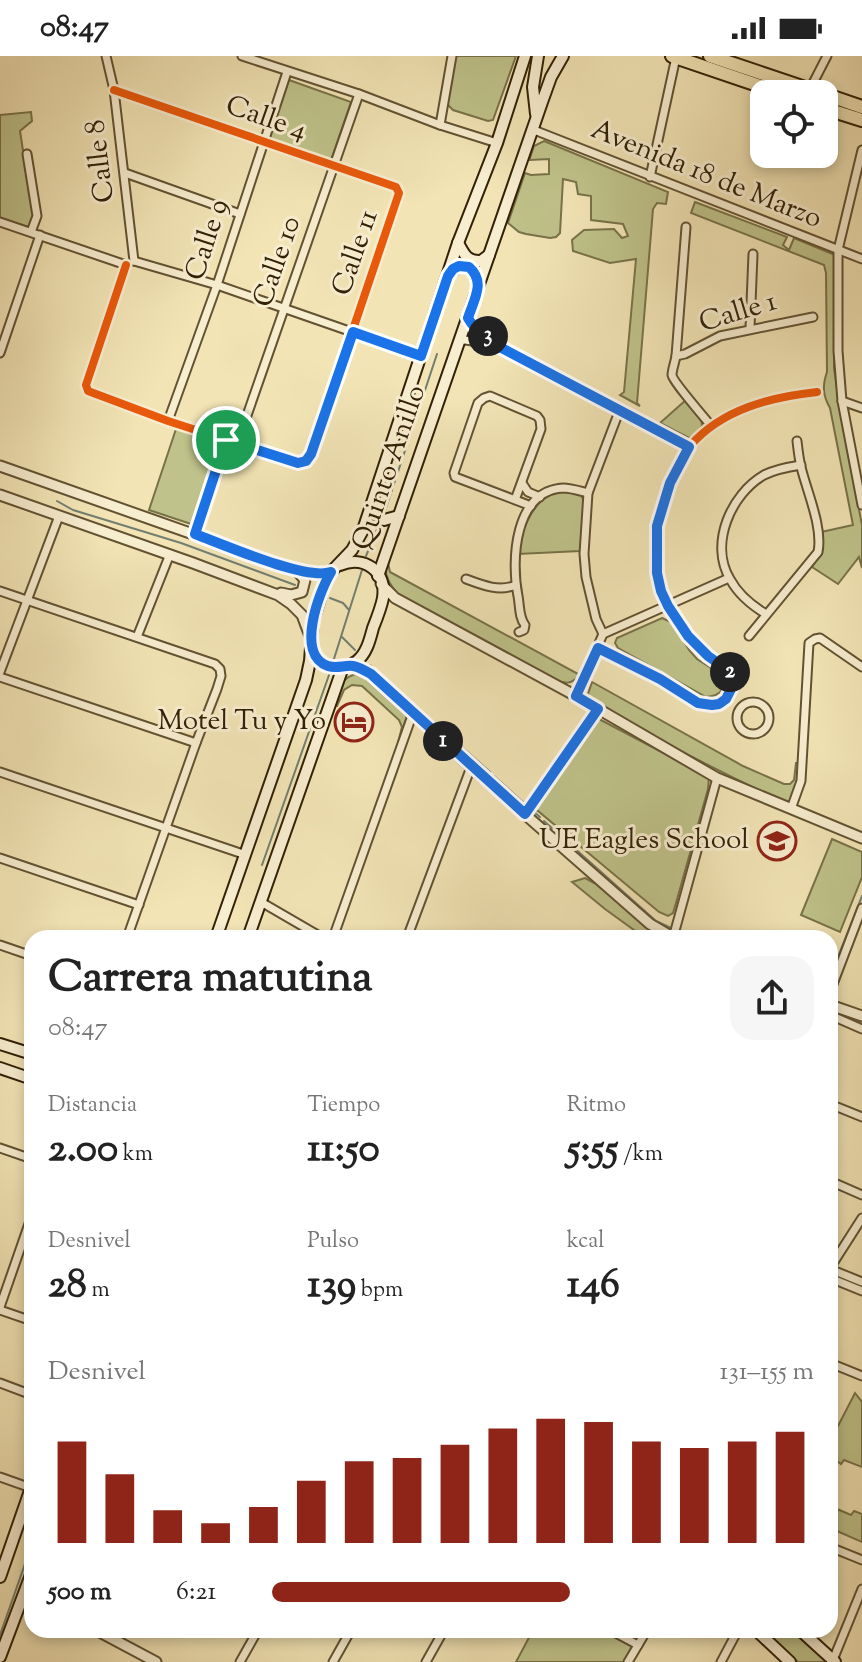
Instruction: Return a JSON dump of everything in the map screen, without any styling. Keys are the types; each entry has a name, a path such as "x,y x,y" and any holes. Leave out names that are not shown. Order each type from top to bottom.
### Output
{"highway":[{"path":"710,56 783,80"},
{"path":"674,57 750,83"},
{"path":"838,99 862,107"},
{"path":"838,112 862,120"}],"main road":[{"name":"Quinto Anillo","path":"219,930 306,680 313,621 323,589 334,569 352,550 370,510 458,243 497,143 525,56"},
{"name":"Quinto Anillo","path":"380,580 399,516 535,125 533,87 538,56"},
{"path":"535,125 551,77 563,56"},
{"path":"458,243 469,260 481,261 490,254"},
{"path":"448,276 459,266 469,267 477,274 479,286"},
{"path":"370,510 384,520 399,516"},
{"name":"Quinto Anillo","path":"334,569 349,561 361,562 372,567 380,580 383,598 363,653"},
{"path":"311,641 313,653 322,664 329,666 344,666 357,661 363,653"},
{"path":"251,930 344,666"},
{"path":"0,1044 24,1052"},
{"path":"0,1068 24,1076"},
{"path":"0,1577 5,1549 24,1505"},
{"path":"0,1658 24,1603"},
{"path":"764,1638 790,1662"},
{"path":"809,1638 834,1661"}],"street":[{"name":"Calle 8","path":"106,56 114,90 125,173 130,263"},
{"path":"242,56 497,143"},
{"path":"440,125 452,56"},
{"path":"815,80 827,56"},
{"path":"650,177 674,57"},
{"name":"Calle 9","path":"168,421 217,285 287,72"},
{"name":"Calle 4","path":"114,90 396,187 399,193"},
{"name":"Calle 10","path":"237,444 359,94"},
{"name":"Avenida 18 de Marzo","path":"535,125 650,177 862,259"},
{"path":"862,150 838,250 838,351 842,401 862,505"},
{"path":"27,154 37,216 31,232"},
{"path":"125,173 240,214"},
{"name":"Calle 11","path":"237,444 298,463 306,461 311,454 399,193"},
{"path":"0,222 130,263 217,285 421,356"},
{"path":"686,227 672,374 675,382 712,427"},
{"path":"0,353 40,235"},
{"path":"750,328 753,254"},
{"path":"130,263 86,389 237,444"},
{"name":"Calle 1","path":"676,356 720,336 813,317"},
{"path":"468,318 474,329 491,338 498,346 689,447"},
{"path":"461,340 473,339 489,347 498,346"},
{"path":"598,648 660,679 698,703 712,705 726,699 733,680 729,671 688,636 661,591 657,573 657,526 670,483 689,447 712,427 758,402 817,392"},
{"path":"515,500 541,429 540,420 490,396 478,403 455,477 515,500 531,506"},
{"path":"842,401 862,408"},
{"path":"576,696 603,634 596,619 586,577 584,554 588,493 620,409"},
{"path":"195,534 226,440"},
{"path":"749,636 818,552 815,515 797,441"},
{"path":"766,614 751,605 729,578 722,551 727,519 744,492 765,475 801,465"},
{"path":"0,466 292,569 322,575 334,569"},
{"path":"522,483 528,492 540,497"},
{"path":"521,620 515,558 517,536 531,506 549,492 567,488 588,493"},
{"path":"0,495 278,595 302,615 311,641"},
{"path":"59,516 0,674 196,743"},
{"path":"137,637 170,554"},
{"path":"219,572 282,594 297,595 303,590 305,580 292,569"},
{"path":"603,634 729,578"},
{"path":"466,579 504,589 516,585"},
{"path":"380,580 390,595 576,696 717,778 862,838"},
{"path":"0,591 215,664 220,669 217,689 130,930"},
{"path":"380,608 389,600 401,601"},
{"path":"791,809 801,781 809,643 820,638 862,667"},
{"path":"363,653 365,665 371,674 471,767 650,924 661,930"},
{"path":"344,666 358,667 371,674"},
{"path":"726,699 738,709"},
{"path":"746,703 761,704 768,712 767,727 758,734 746,734 738,726 738,709 746,703"},
{"path":"525,814 598,709"},
{"path":"336,930 413,713"},
{"path":"410,930 471,767"},
{"path":"0,772 246,855"},
{"path":"676,930 717,778"},
{"path":"0,858 139,905"},
{"path":"261,902 309,930"},
{"path":"838,971 862,908"},
{"path":"0,945 24,953"},
{"path":"838,1008 862,1016"},
{"path":"838,1018 862,1029"},
{"path":"838,1107 862,1117"},
{"path":"0,1148 24,1156"},
{"path":"838,1184 862,1195"},
{"path":"838,1256 862,1218"},
{"path":"24,1238 0,1309 24,1318"},
{"path":"838,1272 862,1282"},
{"path":"838,1281 862,1291"},
{"path":"838,1366 862,1376"},
{"path":"0,1383 24,1392"},
{"path":"0,1477 24,1484"},
{"path":"838,1550 862,1560"},
{"path":"834,1661 862,1589"},
{"path":"110,1638 149,1660"},
{"path":"240,1662 254,1638"},
{"path":"333,1662 346,1638"},
{"path":"426,1662 439,1638"},
{"path":"625,1638 638,1645"},
{"path":"628,1662 642,1638"},
{"path":"721,1662 734,1638"},
{"path":"0,1658 8,1662"}],"green space":[{"path":"455,56 516,56 493,120 453,110 447,104"},
{"path":"289,80 351,102 330,163 271,142 270,134"},
{"path":"31,112 32,121 20,131 33,216 28,227 0,218 0,115"},
{"path":"544,141 668,192 666,204 657,203 653,209 637,403 640,406 620,395 624,392 636,259 610,263 573,251 572,240 584,230 614,229 622,238 628,236 623,224 591,220 591,196 578,194 576,182 563,179 560,233 556,237 519,232 508,223 525,173 549,174 549,159 530,160 534,146"},
{"path":"695,202 787,237 783,245 789,250 794,238 835,255 834,368 862,525 862,568 859,557 838,584 812,567 822,550 821,532 853,525 824,391 827,372 824,265 691,213"},
{"path":"687,399 702,425 697,434 689,438 660,423"},
{"path":"176,429 221,444 194,525 149,510"},
{"path":"567,490 580,494 585,502 580,551 518,554 524,530 536,507 550,495"},
{"path":"386,563 390,572 580,675 568,683 553,679 398,594 388,580"},
{"path":"662,618 675,626 697,659 722,675 723,688 719,693 706,697 618,648 615,643 617,638"},
{"path":"359,673 407,716 397,747 402,727 399,720 362,686 352,685 344,690 337,706 334,706 344,681"},
{"path":"592,682 743,766 784,784 794,780 796,763 800,763 793,799 787,803 737,780 591,701 588,694"},
{"path":"599,719 709,777 676,903 673,913 668,916 659,912 533,810 589,733 591,722"},
{"path":"832,839 862,852 862,877 840,932 801,915"},
{"path":"585,878 596,884 651,930 634,930 572,882"},
{"path":"855,1393 862,1402 862,1467 844,1460 841,1464 838,1462 838,1426"},
{"path":"838,1509 851,1515 854,1511 862,1514 862,1542 838,1532"},
{"path":"529,1638 619,1638 633,1645 624,1662 516,1662"},
{"path":"771,1638 803,1638 829,1662 798,1662"}],"waterway":[{"path":"384,514 437,354"},
{"path":"57,501 73,510 181,543 295,585"},
{"path":"366,556 378,527"},
{"path":"333,662 362,570"},
{"path":"330,598 343,603 349,610"},
{"path":"342,637 355,650"},
{"path":"370,665 490,772"},
{"path":"262,865 329,675"},
{"path":"494,776 525,804"},
{"path":"534,812 540,817"},
{"path":"544,821 656,921 671,928"},
{"path":"838,957 862,896"},
{"path":"0,1635 24,1567"}],"cycle path":[{"path":"114,90 396,187 399,193 311,454 306,461 298,463 168,421 88,391 86,385 126,265"},
{"path":"598,648 658,678 694,701 714,705 725,699 732,687 730,674 682,628 659,585 656,546 665,501 686,451 703,433 748,407 782,397 817,392"}],"place":[{"name":"Motel Tu y Yo","path":"354,722"},
{"name":"UE Eagles School","path":"777,841"}],"route":[{"path":"459,266 469,267 479,280 468,318 474,329 491,338 498,346 689,447 670,483 657,526 657,573 668,606 688,636 729,671 733,680 726,699 712,705 698,703 660,679 598,648 576,696 598,709 525,814 371,674 355,666 329,666 318,660 313,653 311,630 331,572 322,575 292,569 195,534 226,440 298,463 306,461 353,332 421,356 448,276 459,266"}]}
